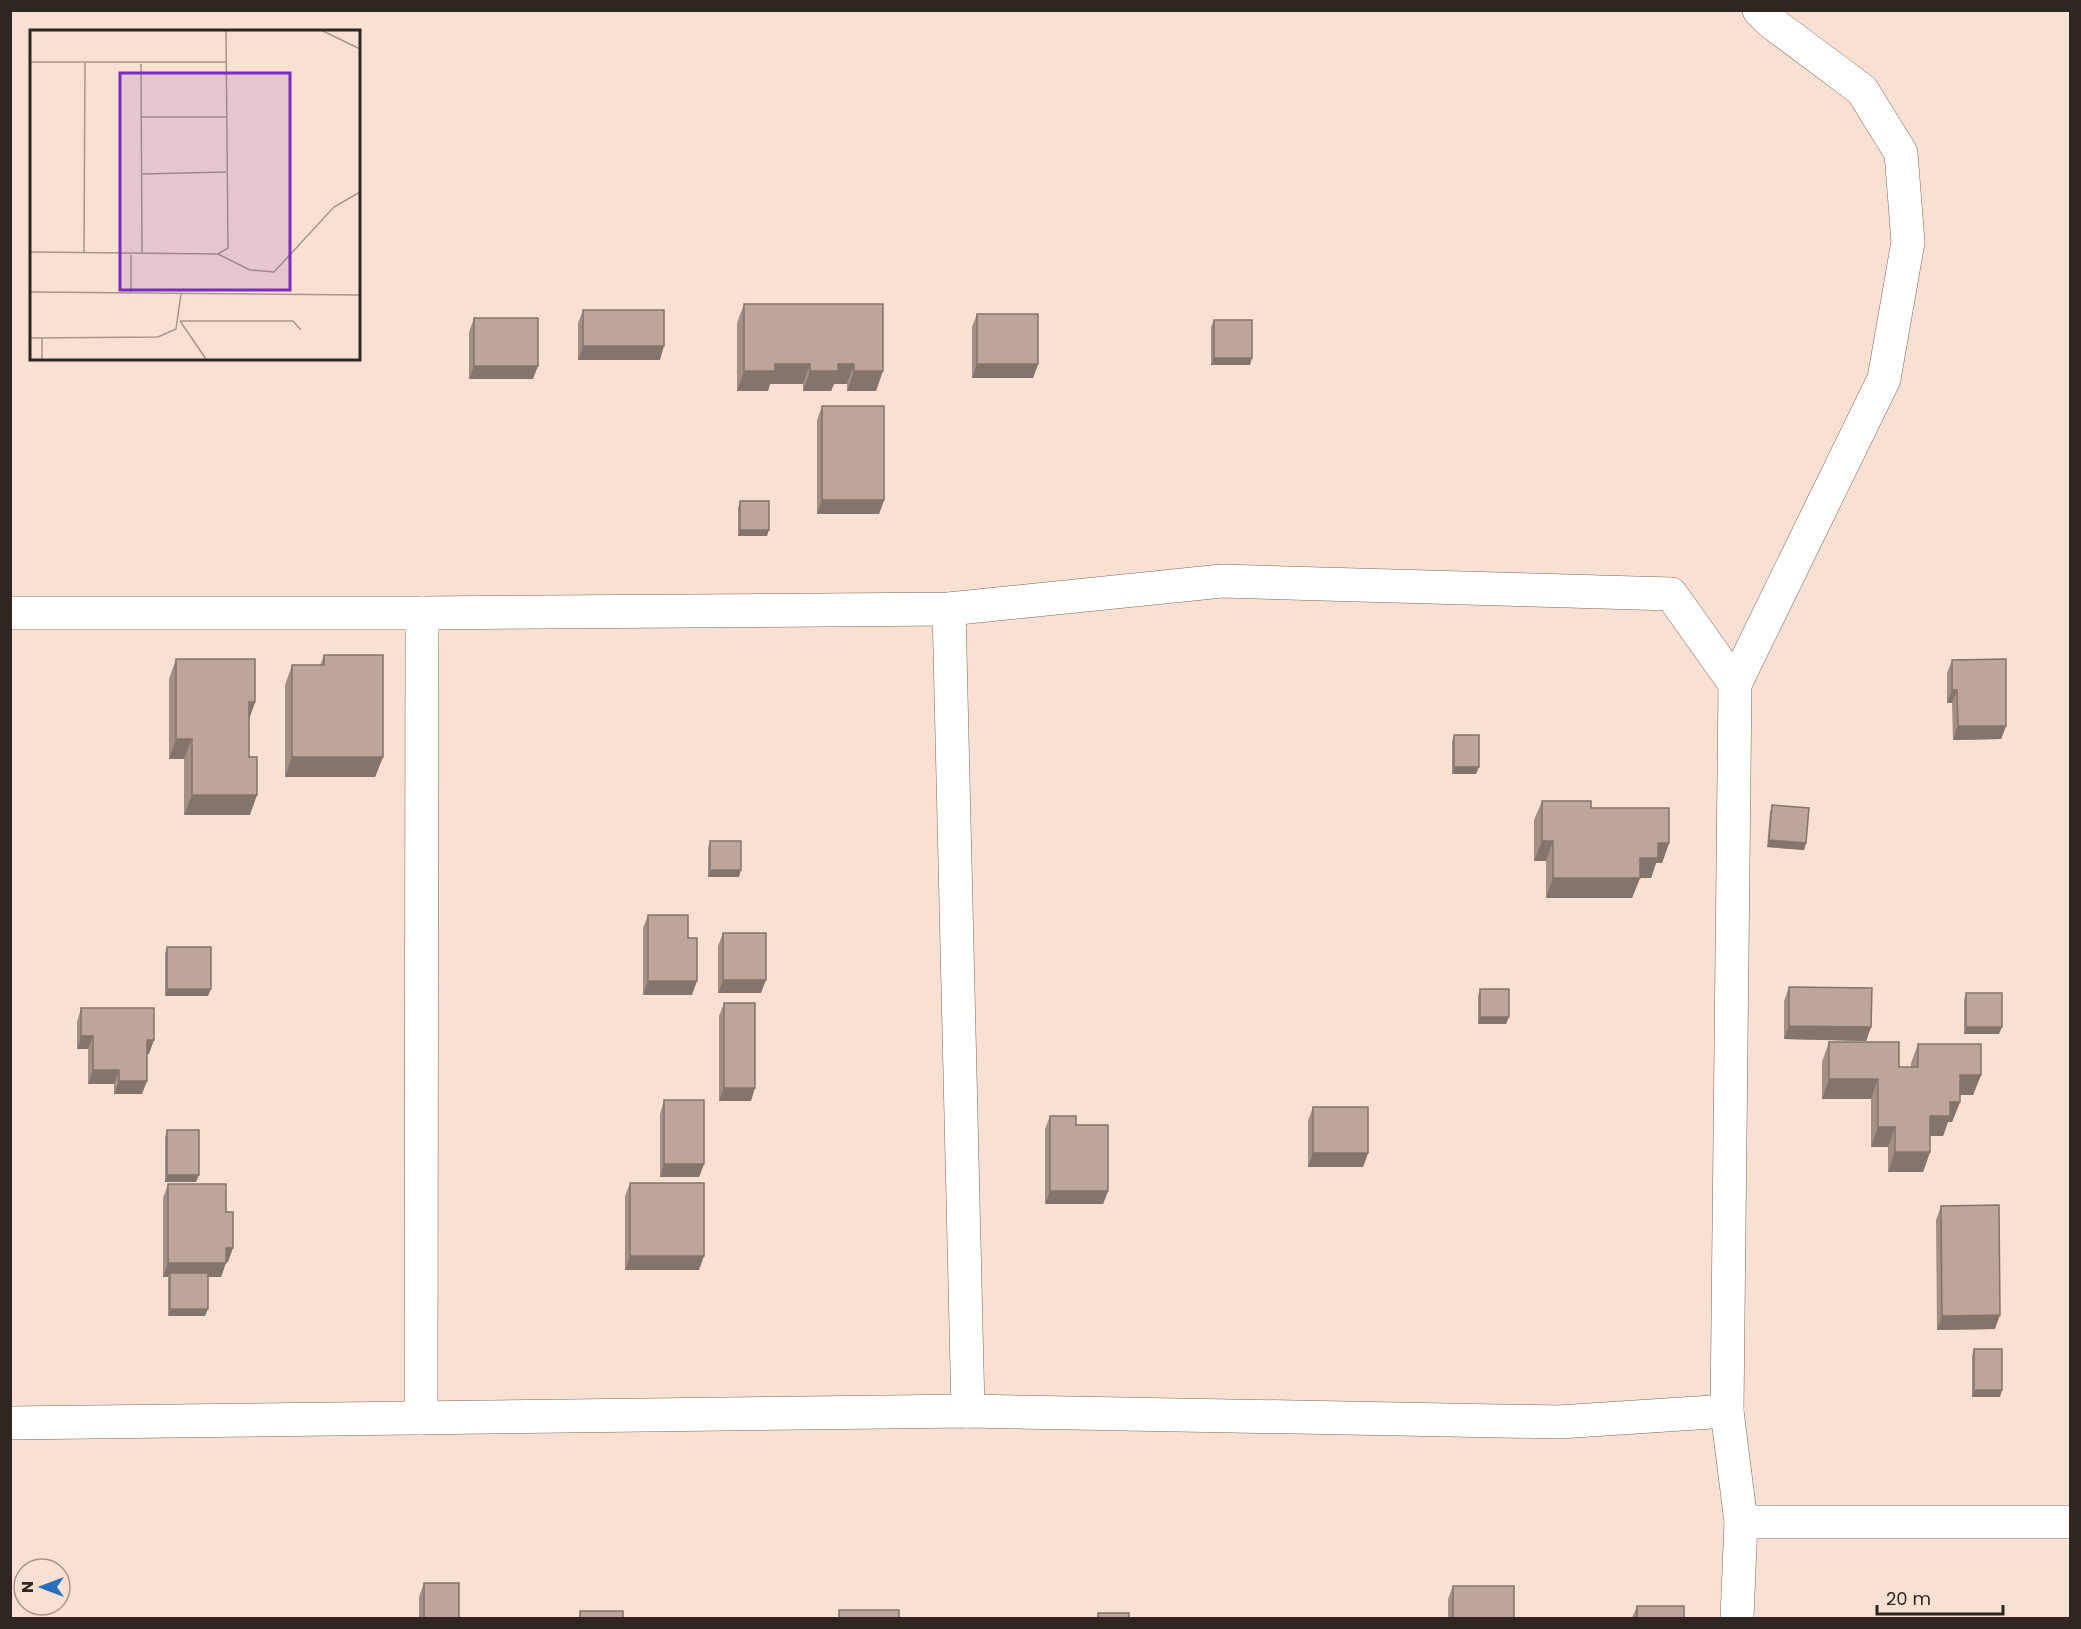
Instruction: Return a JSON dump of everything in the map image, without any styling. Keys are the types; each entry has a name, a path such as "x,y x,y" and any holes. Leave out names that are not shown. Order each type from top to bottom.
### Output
{"street":[{"path":"1737,1618 1741,1522 1727,1411 1735,684 1884,379 1908,242 1900,153 1862,90 1771,22 1759,10"},
{"path":"10,613 949,609 1222,580 1671,594 1735,684"},
{"path":"949,609 968,1411"},
{"path":"421,1418 422,613"},
{"path":"10,1423 968,1411 1559,1422 1727,1411"},
{"path":"1741,1522 2070,1522"}],"building":[{"path":"744,304 883,304 883,371 854,371 854,364 838,364 838,371 810,371 810,364 775,364 775,371 744,371"},
{"path":"583,310 664,310 664,346 583,346"},
{"path":"977,314 1038,314 1038,364 977,364"},
{"path":"474,318 538,318 538,366 474,366"},
{"path":"1214,320 1252,320 1252,358 1214,358"},
{"path":"822,406 884,406 884,500 822,500"},
{"path":"740,501 769,501 769,530 740,530"},
{"path":"324,655 383,655 383,757 292,757 292,665 324,665"},
{"path":"176,659 255,659 255,702 249,702 249,757 257,757 257,795 192,795 192,739 176,739"},
{"path":"2006,659 2006,726 1958,726 1957,690 1952,690 1952,660"},
{"path":"1454,735 1479,735 1479,767 1454,767"},
{"path":"1542,801 1591,801 1591,808 1669,808 1669,843 1658,843 1658,858 1640,858 1640,878 1553,878 1553,841 1542,841"},
{"path":"1772,805 1809,808 1806,843 1769,840"},
{"path":"710,841 741,841 741,870 710,870"},
{"path":"648,915 688,915 688,938 697,938 697,981 648,981"},
{"path":"723,933 766,933 766,980 723,980"},
{"path":"167,947 211,947 211,989 167,989"},
{"path":"1789,987 1872,988 1871,1027 1789,1026"},
{"path":"1480,989 1509,989 1509,1017 1480,1017"},
{"path":"1966,993 2002,993 2002,1027 1966,1027"},
{"path":"724,1003 755,1003 755,1088 724,1088"},
{"path":"81,1008 154,1008 154,1040 147,1040 147,1081 119,1081 119,1070 93,1070 93,1036 81,1036"},
{"path":"1829,1042 1899,1042 1899,1067 1918,1067 1918,1044 1981,1044 1981,1075 1960,1075 1960,1102 1950,1102 1950,1116 1930,1116 1930,1152 1895,1152 1895,1127 1878,1127 1878,1079 1829,1079"},
{"path":"664,1100 704,1100 704,1164 664,1164"},
{"path":"1313,1107 1368,1107 1368,1153 1313,1153"},
{"path":"1050,1116 1076,1116 1076,1125 1108,1125 1108,1191 1050,1191"},
{"path":"167,1130 199,1130 199,1175 167,1175"},
{"path":"630,1183 704,1183 704,1256 630,1256"},
{"path":"168,1184 226,1184 226,1212 233,1212 233,1248 226,1248 226,1263 168,1263"},
{"path":"1999,1205 2000,1315 1942,1316 1941,1206"},
{"path":"170,1273 208,1273 208,1309 170,1309"},
{"path":"1974,1349 2002,1349 2002,1390 1974,1390"},
{"path":"424,1583 459,1583 459,1618 424,1618"},
{"path":"1453,1586 1514,1586 1514,1618 1453,1618"},
{"path":"1637,1606 1684,1606 1684,1618 1637,1618"},
{"path":"839,1610 899,1610 899,1618 839,1618"},
{"path":"580,1611 623,1611 623,1618 580,1618"},
{"path":"1098,1613 1129,1613 1129,1618 1098,1618"}]}
